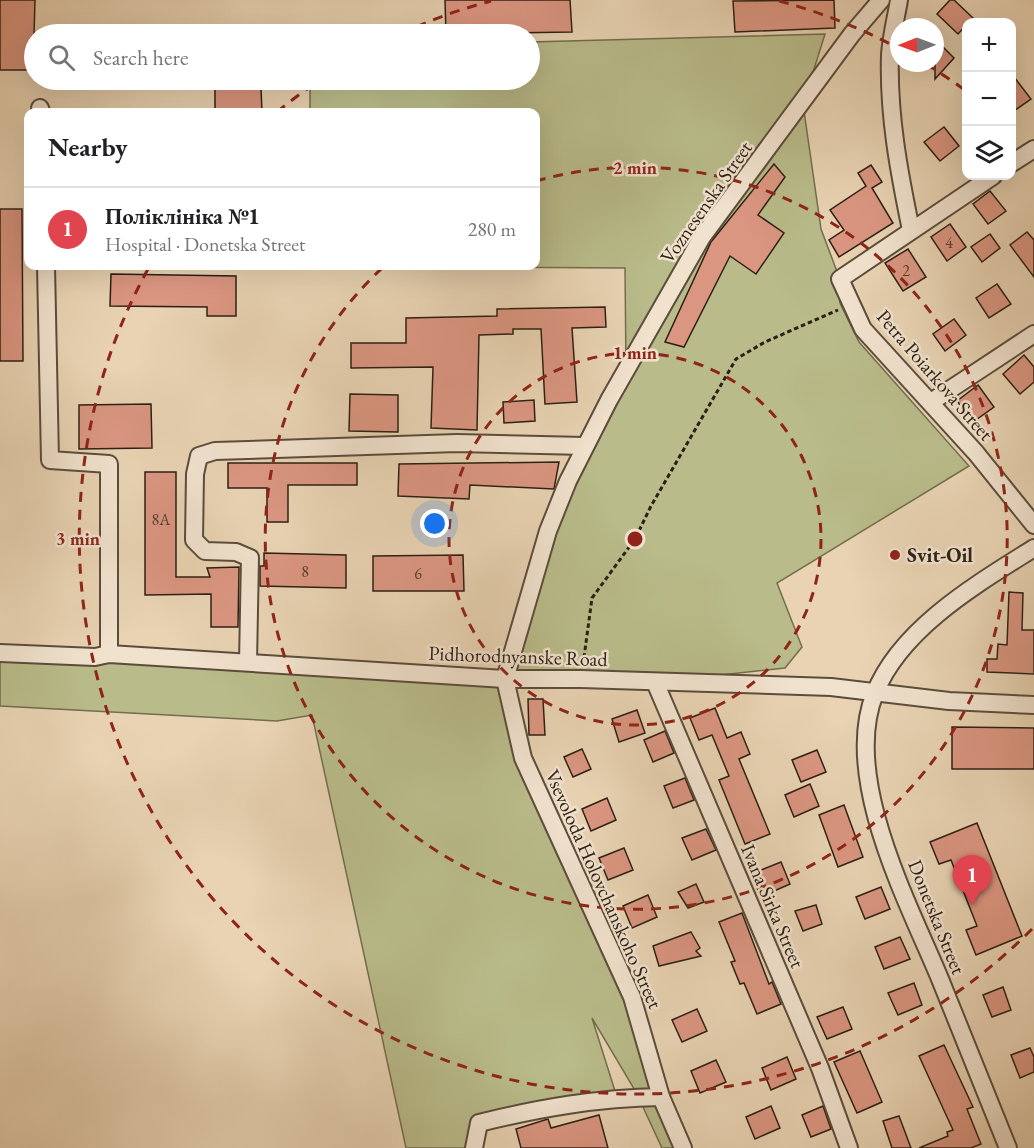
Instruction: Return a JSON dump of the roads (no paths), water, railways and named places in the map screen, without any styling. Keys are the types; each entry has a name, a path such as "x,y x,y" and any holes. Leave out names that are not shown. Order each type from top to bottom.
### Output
{"street":[{"name":"Voznesenska Street","path":"505,680 548,531 585,446 702,237 852,34 881,0"},
{"path":"899,0 890,53 891,105 899,173 911,230"},
{"path":"1016,161 1034,149"},
{"name":"Petra Poiarkova Street","path":"987,180 840,279 863,329 976,453 1034,525"},
{"path":"46,270 50,460 109,464 109,654"},
{"path":"931,402 1034,334"},
{"path":"248,662 250,558 236,552 205,551 194,540 195,474 199,456 215,451 457,443 585,446"},
{"name":"Donetska Street","path":"1008,1148 882,840 867,774 866,729 874,694 891,663 936,616 964,593 1034,548"},
{"name":"Pidhorodnyanske Road","path":"0,653 95,657 109,654 505,680 581,679 831,687 874,694 949,701 1034,705"},
{"name":"Vsevoloda Holovchanskoho Street","path":"505,680 523,758 633,997 661,1097 683,1148"},
{"name":"Ivana Sirka Street","path":"655,682 820,1068 849,1148"},
{"path":"474,1148 479,1123 551,1106 661,1097"}],"place":[{"name":"Svit-Oil","path":"895,555"},
{"name":"Поліклініка №1","path":"972,905"}]}
